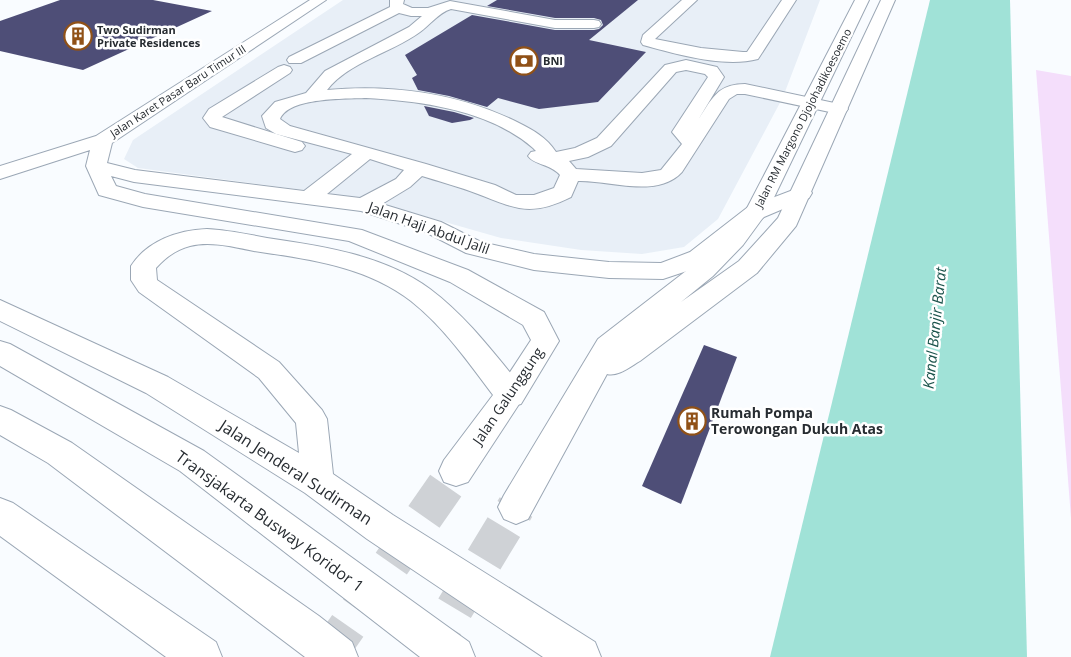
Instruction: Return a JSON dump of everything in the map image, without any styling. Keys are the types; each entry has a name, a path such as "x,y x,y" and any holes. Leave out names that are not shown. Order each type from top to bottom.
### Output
{"main road":[{"name":"Jalan Karet Pasar Baru Timur III","path":"0,173 103,140 320,0"},
{"path":"690,0 648,38 648,42 729,57 743,58 752,56 787,2 770,1"},
{"name":"Jalan RM Margono Djojohadikoesoemo","path":"516,507 570,409 608,347 704,270 735,240 756,212 862,0"},
{"name":"Jalan RM Margono Djojohadikoesoemo","path":"589,377 630,352 748,267 788,221 888,0"},
{"path":"312,96 336,71 414,30 450,4 555,24 594,24 450,4 411,12 398,4 285,63 215,113 212,118 216,122 264,138 419,168 487,190 502,198 528,203 541,202 563,192 570,175"},
{"path":"238,52 257,55"},
{"path":"285,63 336,71"},
{"path":"544,158 581,153 604,142 670,68 686,65 841,104"},
{"path":"692,143 681,132 715,81 716,77 711,70"},
{"path":"570,175 585,174 649,180 666,177 675,168 723,96 733,89 813,98"},
{"path":"361,157 284,130 271,122 271,116 274,111 289,101 312,96 348,93 425,98 485,114 540,144 544,158"},
{"path":"96,166 103,140"},
{"path":"308,198 361,157"},
{"path":"544,158 561,164 570,175"},
{"name":"Jalan Haji Abdul Jalil","path":"96,166 134,176 364,205 433,228 474,248 534,262 610,270 663,270 699,258 756,212 801,193"},
{"name":"Jalan Galunggung","path":"96,166 107,190 143,200 354,235 459,276 534,319 545,342 456,471"},
{"path":"364,205 403,183 419,168"},
{"path":"317,482 311,419 269,370 163,296 144,280 142,266 160,250 189,238 216,237 342,260 370,269 408,287 440,311 459,330 510,395"},
{"name":"Jalan Jenderal Sudirman","path":"0,309 157,385 317,482 380,527 580,657"},
{"name":"Transjakarta Busway Koridor 1","path":"0,352 192,461 454,657"},
{"path":"0,419 60,453 304,630 337,657"},
{"path":"0,515 200,657"}],"shaded area":[{"path":"343,0 820,0 783,97 718,219 684,247 642,254 581,250 501,238 382,204 311,191 138,168 124,159 133,140"},
{"path":"1036,70 1071,76 1071,518"}],"water":[{"name":"Kanal Banjir Barat","path":"930,0 1010,0 1027,657 770,657"}],"building":[{"name":"Two Sudirman Private Residences","path":"60,0 153,0 212,11 83,70 0,51 0,21"},
{"name":"BNI","path":"497,0 638,0 589,40 646,52 598,102 539,109 498,98 487,107 449,96 418,90 412,78 417,75 405,55 472,15 555,30 594,30 599,29 603,25 601,20 594,18 555,18 487,6"},
{"path":"424,106 474,118 452,123 429,116"},
{"name":"Rumah Pompa Terowongan Dukuh Atas","path":"704,345 737,357 681,504 642,486"}],"tunnel":[{"path":"326,657 456,471"},
{"path":"425,657 516,507"}],"place":[{"name":"Two Sudirman Private Residences","path":"78,36"},
{"name":"BNI","path":"524,61"},
{"name":"Rumah Pompa Terowongan Dukuh Atas","path":"692,421"}]}
